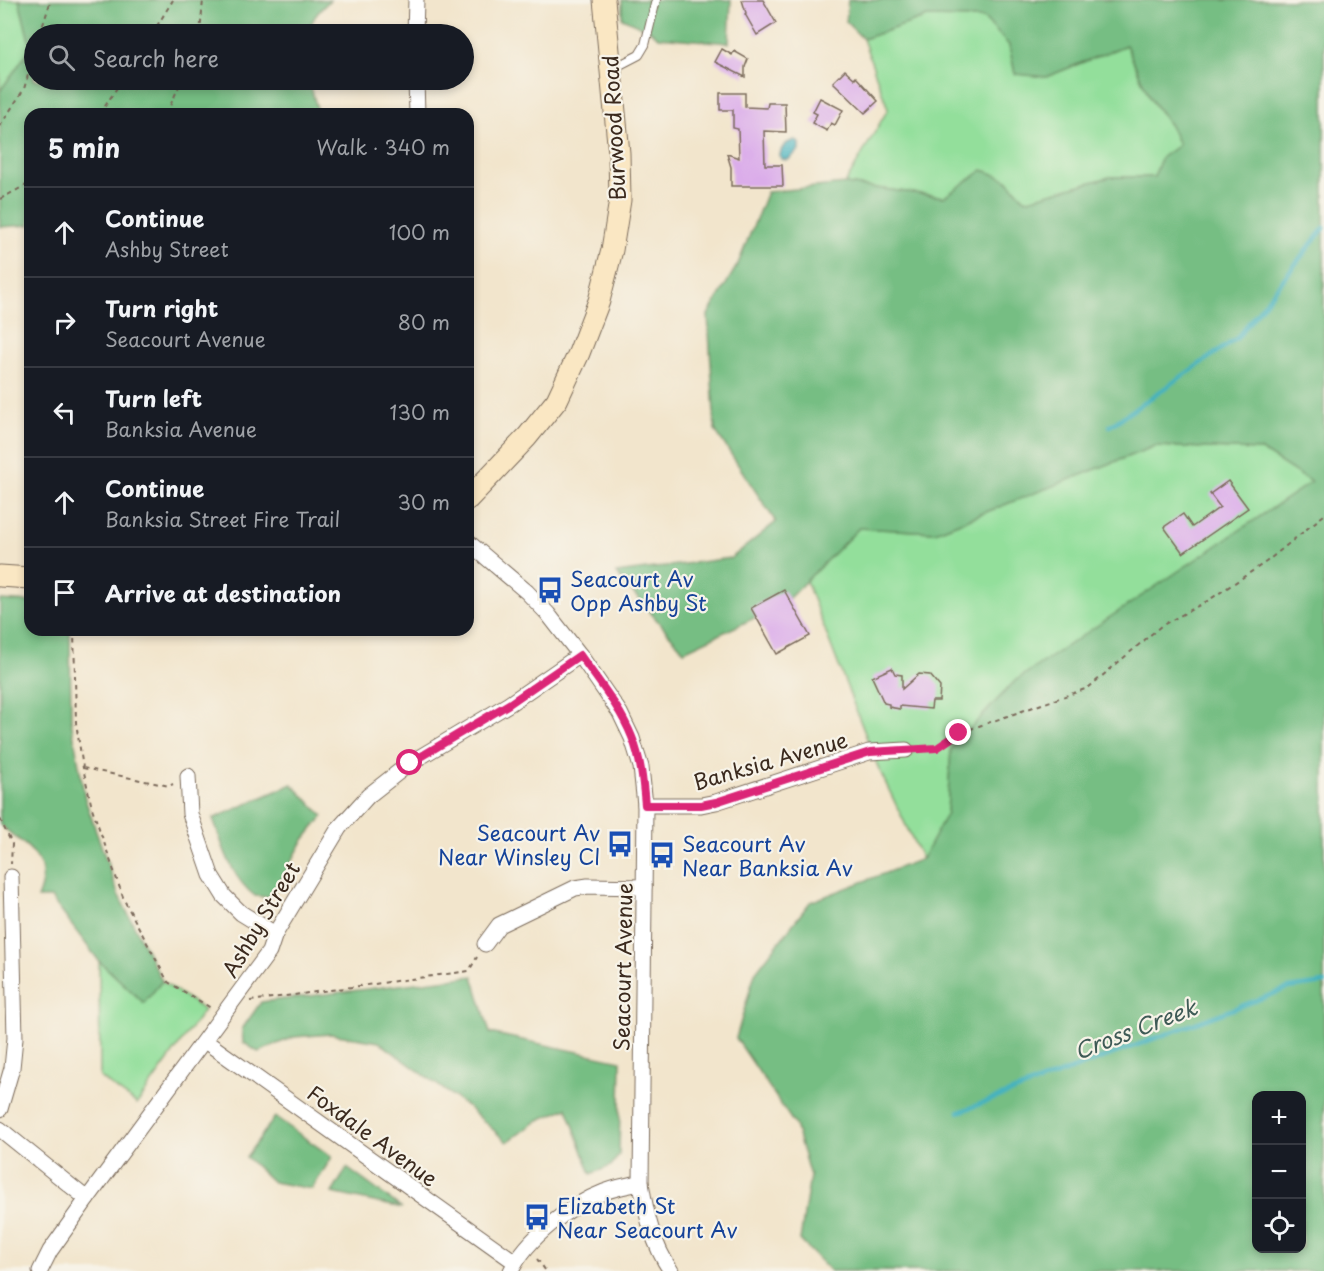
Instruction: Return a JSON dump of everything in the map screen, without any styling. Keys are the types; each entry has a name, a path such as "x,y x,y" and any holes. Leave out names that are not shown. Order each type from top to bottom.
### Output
{"main road":[{"name":"Burwood Road","path":"474,493 527,437 557,400 579,353 599,301 612,250 620,200 619,153 604,0"},
{"path":"0,576 24,578"}],"street":[{"path":"415,24 416,0"},
{"path":"416,90 417,108"},
{"name":"Seacourt Avenue","path":"474,547 528,592 580,655 620,713 632,738 641,767 645,805 640,1183 653,1237 671,1271"},
{"name":"Ashby Street","path":"40,1271 50,1251 87,1199 206,1041 269,952 275,934 339,828 368,796 410,763 509,704 580,655"},
{"name":"Banksia Avenue","path":"645,805 708,804 870,752 906,750"},
{"path":"188,776 190,814 211,875 224,896 241,913 275,934"},
{"path":"0,1109 12,1068 15,1038 11,877"},
{"path":"484,945 499,926 575,888 588,886 644,887"},
{"name":"Foxdale Avenue","path":"206,1041 513,1267"},
{"path":"0,1129 87,1199"},
{"path":"513,1267 550,1225 573,1208 603,1192 640,1183"}],"lane":[{"path":"611,70 639,56 645,45 656,0"}],"path":[{"path":"43,24 51,0"},
{"path":"158,24 173,0"},
{"path":"201,24 203,0"},
{"path":"0,126 24,89"},
{"path":"104,108 116,90"},
{"path":"169,108 177,90"},
{"path":"0,199 24,186"},
{"path":"906,750 937,748 959,733 1088,688 1161,626 1209,600 1256,568 1324,515"},
{"path":"74,636 76,723 92,808 124,900 168,982 228,1010 469,971 484,945"},
{"path":"83,768 169,786 188,776"},
{"path":"0,819 12,844 11,877"}],"green space":[{"path":"0,0 19,0 25,24 24,58 0,91"},
{"path":"19,0 330,0 319,11 312,24 25,24"},
{"path":"622,0 731,0 729,43 659,37 622,18"},
{"path":"848,0 1324,0 1324,1271 830,1271 800,1240 810,1176 795,1125 736,1038 755,973 810,902 922,859 947,813 951,749 1015,681 1311,482 1261,450 1155,446 935,532 859,528 782,605 684,651 616,573 731,558 776,522 715,430 708,315 738,264 767,192 845,184 944,197 983,170 1006,179 1025,200 1110,177 1154,177 1161,158 1179,145 1171,127 1150,98 1126,45 1046,77 1015,74 1009,45 984,18 927,17 863,39 846,22"},
{"path":"927,17 984,18 1009,45 1015,73 1046,77 1126,45 1150,98 1171,127 1179,145 1162,158 1154,177 1110,177 1025,200 1006,179 983,170 945,197 845,184 888,109 863,39"},
{"path":"24,58 24,90 312,90 317,108 24,108 24,225 0,227 0,91"},
{"path":"1155,446 1261,450 1312,482 1015,681 951,749 947,813 922,859 878,767 806,581 859,528 935,532"},
{"path":"0,600 24,602 24,636 70,636 71,720 85,799 118,894 162,981 144,1003 99,961 51,898 37,898 41,885 40,864 28,847 0,825"},
{"path":"292,784 323,816 303,841 275,891 267,897 255,896 234,871 213,819"},
{"path":"99,961 144,1003 162,981 204,1010 137,1104 100,1077"},
{"path":"473,976 490,1033 621,1061 619,1155 611,1166 591,1174 567,1108 539,1120 507,1142 469,1108 379,1042 331,1034 294,1037 258,1052 243,1042 242,1029 261,1002"},
{"path":"275,1117 332,1157 312,1189 273,1182 246,1157"},
{"path":"347,1168 402,1208 332,1193"}],"water":[{"path":"795,140 799,143 799,150 788,160 781,159 783,147"}],"building":[{"path":"742,0 763,0 776,23 757,35 745,14"},
{"path":"722,49 732,55 734,51 748,59 745,77 715,62"},
{"path":"845,70 855,79 856,77 878,101 865,113 833,82"},
{"path":"720,93 745,93 745,107 767,108 768,103 785,103 786,132 764,131 765,165 782,165 783,186 731,186 731,167 727,154 739,158 738,129 733,128 733,110 720,110"},
{"path":"820,98 843,110 835,125 831,123 827,131 812,123 817,114 813,112"},
{"path":"1228,481 1248,508 1183,553 1164,527 1183,514 1192,527 1220,507 1210,494"},
{"path":"784,590 810,636 777,654 751,608"},
{"path":"892,668 895,674 902,675 902,689 919,674 930,675 940,687 939,701 932,701 931,709 889,707 889,704 884,703 872,677"}],"waterway":[{"path":"1110,426 1236,339 1324,228"},
{"name":"Cross Creek","path":"959,1112 1289,988 1324,983"}],"place":[{"name":"Seacourt Av Opp Ashby St","path":"550,590"},
{"name":"Seacourt Av Near Winsley Cl","path":"620,844"},
{"name":"Seacourt Av Near Banksia Av","path":"662,855"},
{"name":"Elizabeth St Near Seacourt Av","path":"537,1217"}],"route":[{"path":"410,763 509,704 580,655 620,713 632,738 641,767 645,805 701,805 716,802 870,752 937,748 959,733"}]}
